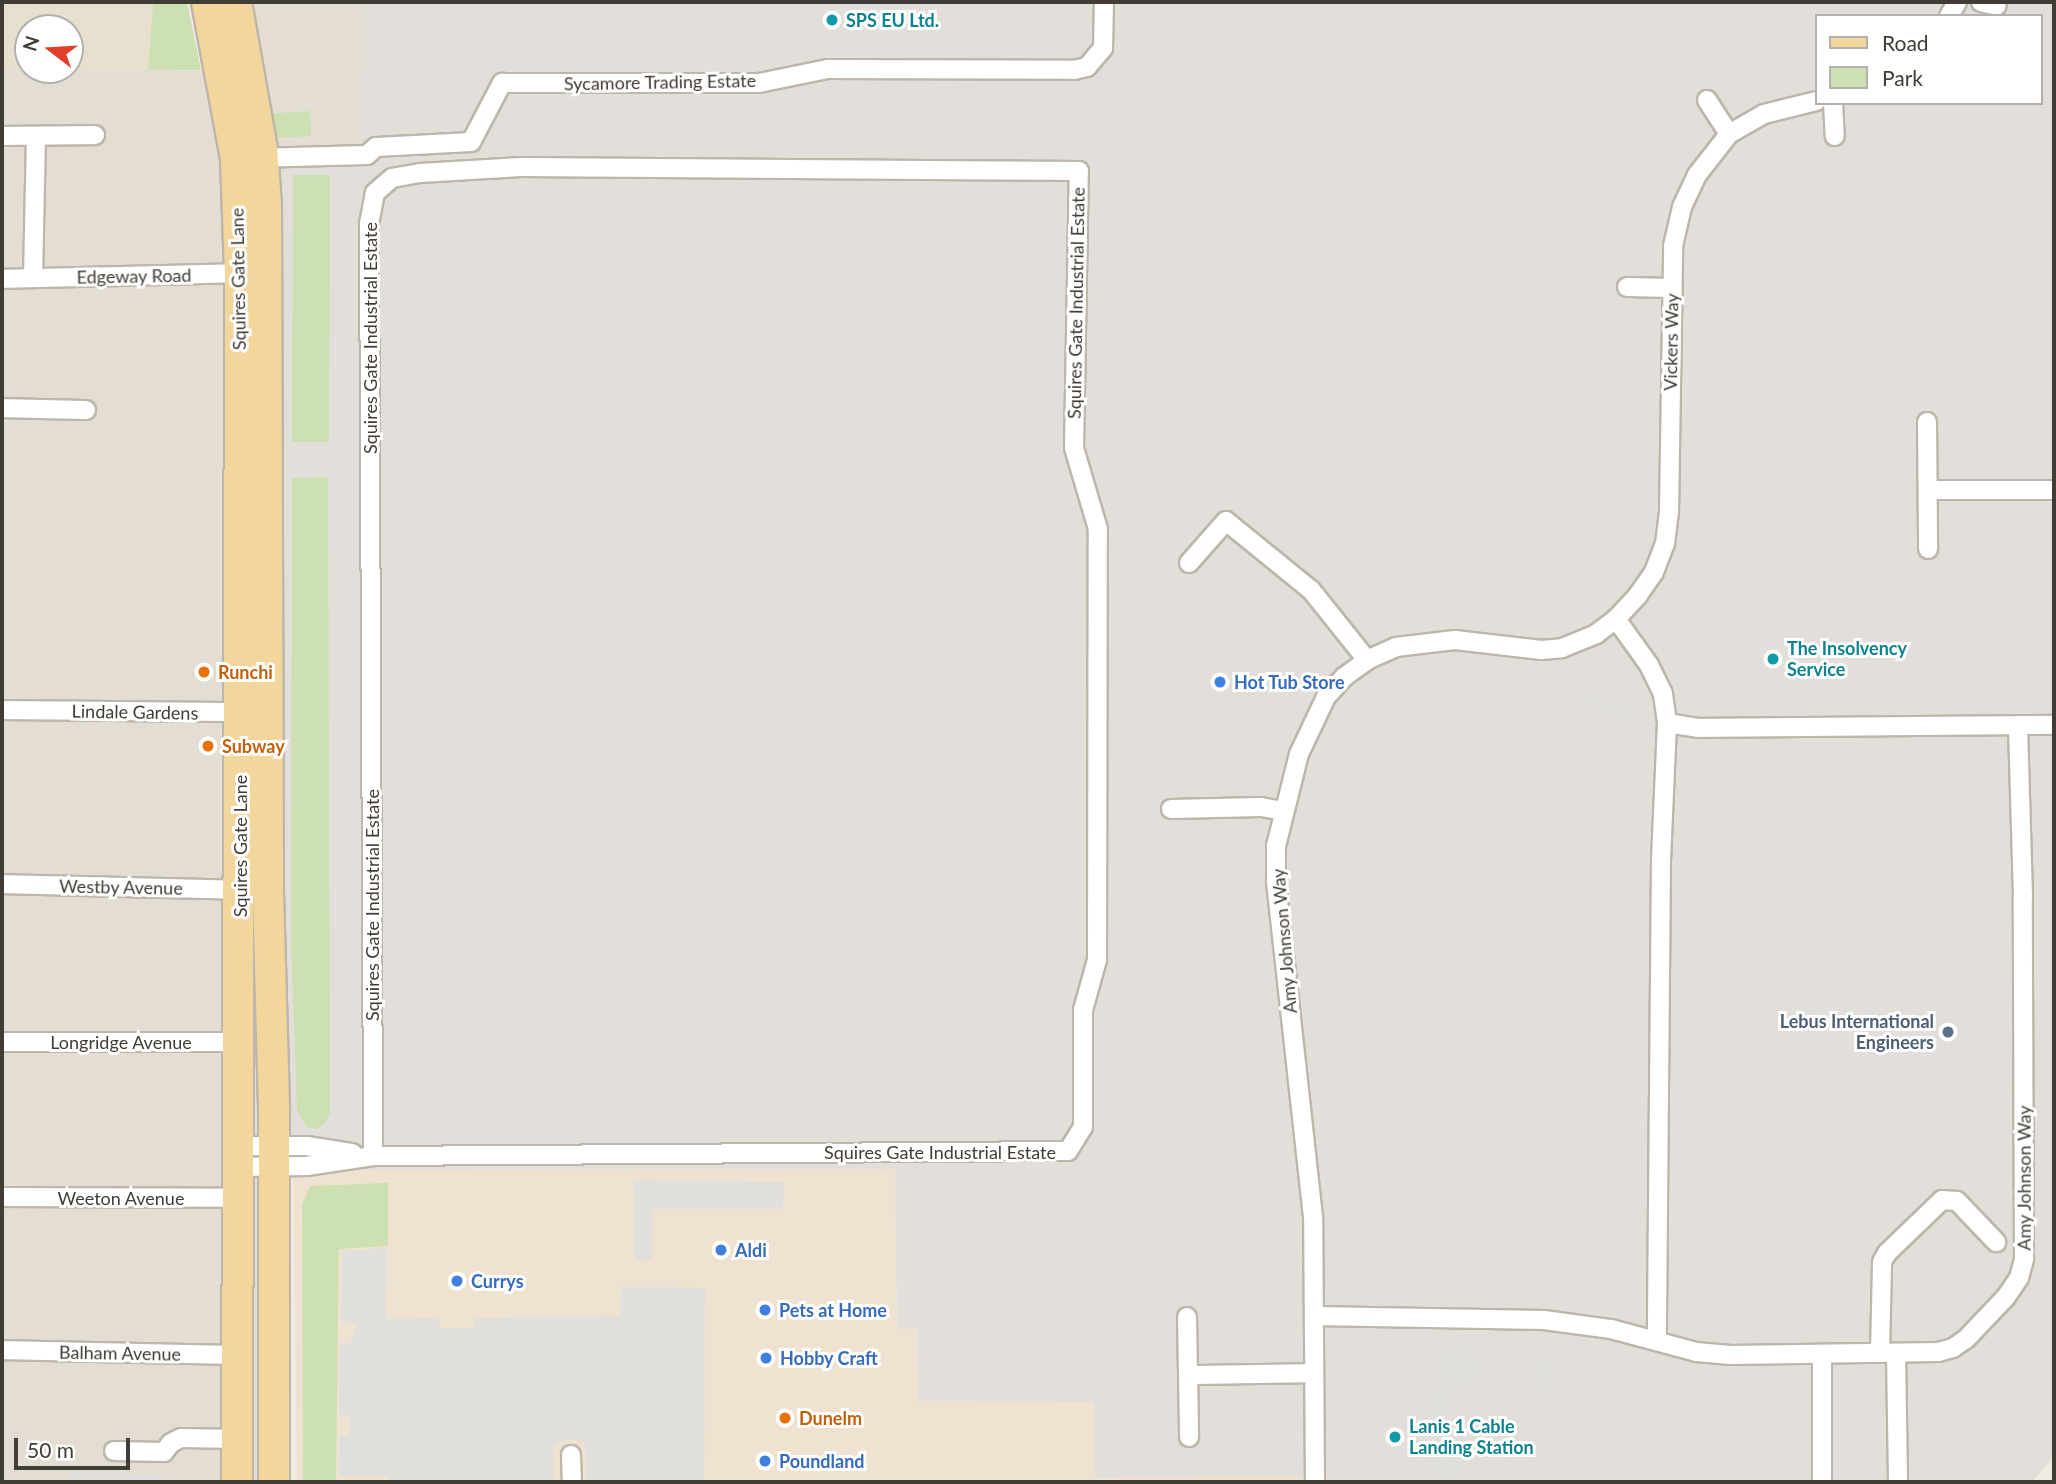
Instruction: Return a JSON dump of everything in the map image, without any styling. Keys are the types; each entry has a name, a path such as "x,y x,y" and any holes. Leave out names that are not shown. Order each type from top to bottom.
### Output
{"main road":[{"name":"Squires Gate Lane","path":"207,2 250,159"},
{"name":"Squires Gate Lane","path":"236,2 250,159 253,273 254,712 274,1156 274,1482"},
{"name":"Squires Gate Lane","path":"237,1482 240,890 254,712"},
{"path":"261,1482 263,1423 275,1330"}],"street":[{"name":"Sycamore Trading Estate","path":"250,159 368,155 376,147 471,142 502,83 759,83 828,69 1074,70 1087,67 1103,48 1104,2"},
{"path":"1706,100 1729,134"},
{"name":"Vickers Way","path":"1596,634 1616,619 1654,572 1665,544 1669,513 1673,246 1682,207 1696,175 1729,134 1764,114 1814,102"},
{"path":"1833,105 1835,136"},
{"path":"2,136 94,135"},
{"path":"33,278 36,136"},
{"name":"Squires Gate Industrial Estate","path":"521,167 1079,171 1074,448 1098,529 1097,960 1083,1010 1083,1127 1068,1151 373,1156 369,223 375,193 392,178 420,173 521,167"},
{"name":"Edgeway Road","path":"2,279 253,273"},
{"path":"1627,287 1671,288"},
{"path":"2,408 86,410"},
{"path":"1927,422 1928,549"},
{"path":"1928,490 2054,490"},
{"path":"1189,563 1226,521 1311,590 1367,660"},
{"path":"1616,619 1650,664 1663,694 1667,723 1661,861 1657,1341"},
{"name":"Amy Johnson Way","path":"1315,1482 1313,1217 1276,881 1276,846 1311,724 1326,697 1344,677 1367,660 1396,647 1454,640 1541,650 1579,643 1596,634"},
{"name":"Lindale Gardens","path":"2,710 254,712"},
{"path":"1667,723 1698,728 2054,725"},
{"name":"Amy Johnson Way","path":"1314,1316 1544,1320 1611,1329 1696,1352 1731,1355 1822,1356 1938,1352 1953,1348 1966,1339 2019,1278 2024,1259 2023,896 2018,725"},
{"path":"1171,809 1261,807 1284,811"},
{"name":"Westby Avenue","path":"2,884 240,890"},
{"name":"Longridge Avenue","path":"2,1042 241,1042"},
{"path":"240,1156 274,1156 307,1146 373,1156"},
{"name":"Weeton Avenue","path":"2,1197 240,1198"},
{"path":"1898,1482 1888,1353 1879,1287 1882,1262 1887,1253 1942,1200 1957,1201 1996,1242"},
{"path":"1187,1317 1189,1437"},
{"name":"Balham Avenue","path":"2,1350 238,1355"},
{"path":"1822,1356 1822,1482"},
{"path":"1189,1376 1313,1373"},
{"path":"114,1451 164,1452 171,1443 181,1438 238,1439"},
{"path":"571,1455 572,1482"}],"shaded area":[{"path":"2,2 153,2 148,70 84,69 84,14 14,14 14,68 2,68"},
{"path":"236,2 363,2 360,146 263,149 274,1482 2,1482 2,68 14,68 14,84 84,84 84,69 221,71"},
{"path":"363,2 2054,2 2054,1456 2032,1482 1306,1482 1295,1476 1095,1478 1094,1402 918,1401 917,1329 897,1329 895,1169 274,1170 262,149 360,146"},
{"path":"1582,687 1647,716 1640,731 1575,701"},
{"path":"895,1169 897,1329 917,1328 918,1401 1095,1402 1095,1478 1295,1476 1306,1482 297,1482 293,1170"},
{"path":"633,1180 784,1182 783,1209 653,1209 652,1260 635,1261"},
{"path":"387,1248 386,1319 439,1318 440,1328 474,1328 475,1318 620,1316 621,1287 705,1288 704,1482 586,1482 585,1443 574,1439 553,1444 553,1482 388,1482 388,1476 339,1476 339,1437 349,1436 349,1415 339,1415 340,1341 350,1345 356,1324 341,1322 342,1251"},
{"path":"1472,1345 1485,1368 1484,1383 1450,1385 1451,1454 1460,1454 1462,1481 1429,1482 1429,1384 1435,1384 1437,1347"},
{"path":"1540,1349 1557,1355 1551,1381 1542,1395 1529,1387"},
{"path":"68,1472 161,1475 161,1482 68,1482"}],"green space":[{"path":"153,2 187,2 201,70 148,70"},
{"path":"310,111 311,136 279,138 270,134 263,114"},
{"path":"293,175 330,175 329,442 292,442"},
{"path":"328,477 330,1115 323,1125 315,1129 307,1127 297,1111 291,945 292,478"},
{"path":"388,1183 388,1246 339,1249 336,1482 303,1482 302,1205 310,1186"}],"place":[{"name":"SPS EU Ltd.","path":"832,20"},
{"name":"The Insolvency Service","path":"1773,659"},
{"name":"Runchi","path":"204,672"},
{"name":"Hot Tub Store","path":"1220,682"},
{"name":"Subway","path":"208,746"},
{"name":"Lebus International Engineers","path":"1948,1032"},
{"name":"Aldi","path":"721,1250"},
{"name":"Currys","path":"457,1281"},
{"name":"Pets at Home","path":"765,1310"},
{"name":"Hobby Craft","path":"766,1358"},
{"name":"Dunelm","path":"785,1418"},
{"name":"Lanis 1 Cable Landing Station","path":"1395,1437"},
{"name":"Poundland","path":"765,1461"}]}
